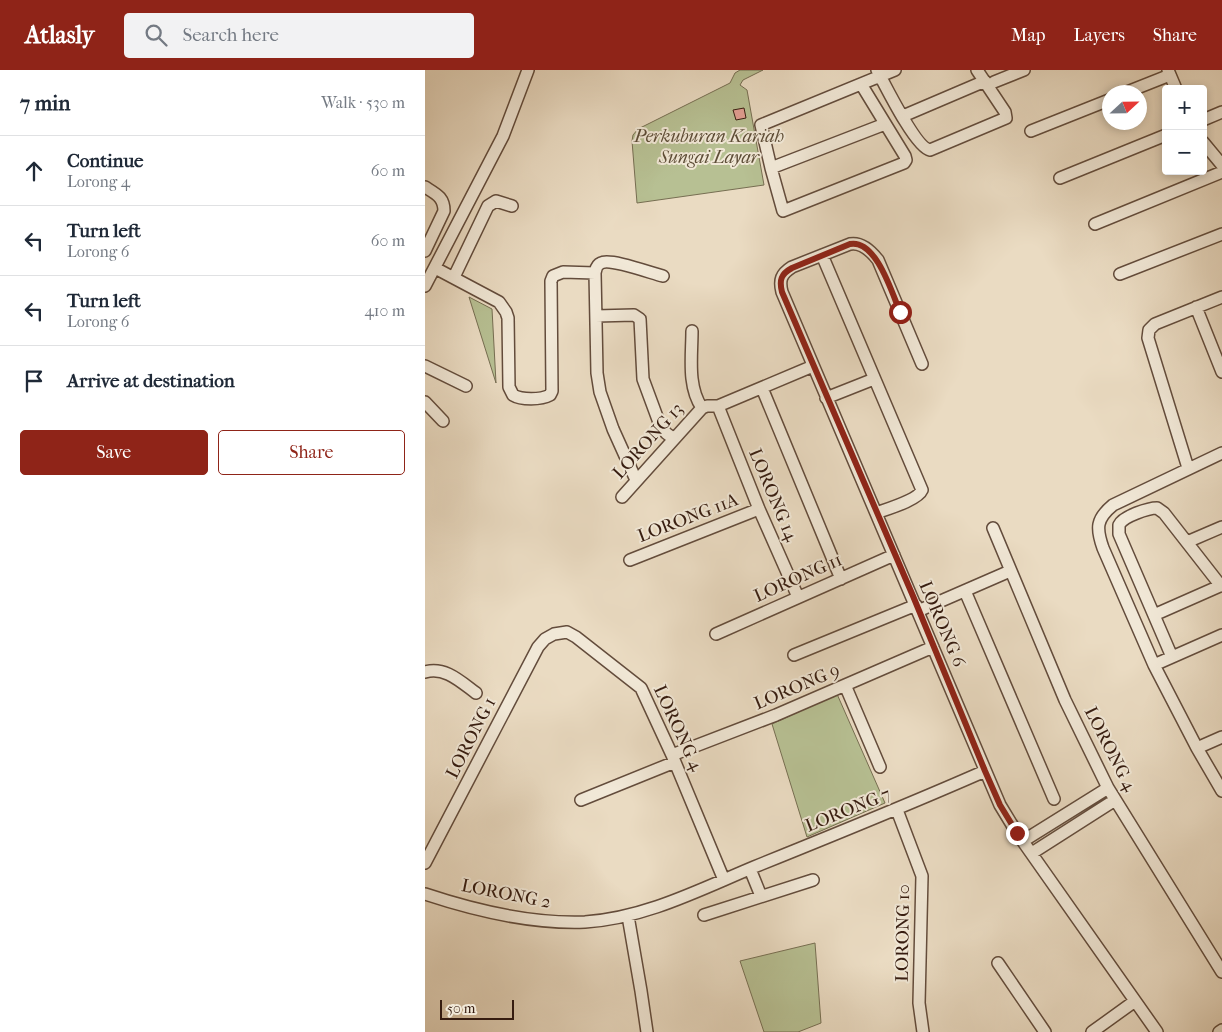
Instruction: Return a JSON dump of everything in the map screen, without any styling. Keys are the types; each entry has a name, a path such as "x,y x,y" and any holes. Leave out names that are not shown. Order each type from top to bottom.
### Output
{"street":[{"path":"425,286 503,136 528,70"},
{"path":"861,84 906,160 904,163 785,211 782,210 761,125 861,84 878,73 895,70"},
{"path":"878,73 923,147 930,150 1006,118 1005,112 989,82 977,70"},
{"path":"903,116 1025,70"},
{"path":"1142,85 1169,73 1174,85"},
{"path":"1031,131 1102,103"},
{"path":"1207,118 1222,112"},
{"path":"771,168 885,124"},
{"path":"1060,178 1162,137"},
{"path":"1207,147 1222,164"},
{"path":"1095,224 1222,172"},
{"path":"425,188 441,198 444,210 425,251"},
{"path":"454,278 488,206 496,201 512,206"},
{"path":"1120,274 1222,234"},
{"name":"LORONG 6","path":"922,364 877,260 870,251 854,243 785,272 781,277 780,284 826,398 1000,805 1023,842 1157,1032"},
{"path":"822,255 923,490 921,494 910,500 876,513"},
{"path":"636,480 613,429 600,392 597,372 595,273 600,263 610,262 663,276"},
{"path":"435,268 499,302 507,312 509,387 513,395 520,398 544,398 550,395 552,388 551,281 553,276 563,272 595,273"},
{"path":"1188,468 1148,338 1149,330 1155,324 1222,297"},
{"path":"1196,307 1222,372"},
{"path":"596,316 634,315 640,319 643,379 660,425 674,439"},
{"path":"692,331 692,382 698,402 702,408"},
{"path":"425,366 466,386"},
{"name":"LORONG 13","path":"622,497 702,408 717,406 813,366"},
{"path":"826,398 875,379"},
{"path":"762,388 841,578"},
{"path":"425,402 443,421"},
{"name":"LORONG 14","path":"717,406 759,510 798,597"},
{"path":"1222,454 1188,468 1113,505 1104,512 1099,522 1098,533 1154,665 1197,748 1222,791"},
{"path":"1154,615 1221,586 1164,513 1157,508 1149,508 1124,520 1119,526 1119,534 1172,657"},
{"name":"LORONG 11A","path":"630,560 759,510"},
{"path":"1187,542 1222,527"},
{"name":"LORONG 4","path":"993,528 1065,700 1108,788 1222,972"},
{"name":"LORONG 11","path":"716,634 894,555"},
{"path":"794,655 965,591 1010,571"},
{"path":"965,591 1054,799"},
{"name":"LORONG 4","path":"554,634 567,632 576,637 641,688 674,759 723,880"},
{"name":"LORONG 1","path":"425,863 538,647 545,639 554,634"},
{"path":"1154,665 1222,634"},
{"name":"LORONG 9","path":"581,800 933,647"},
{"path":"425,672 434,670 443,672 476,692"},
{"path":"845,685 880,767"},
{"path":"1197,748 1222,737"},
{"name":"LORONG 7","path":"723,880 897,810 985,771"},
{"path":"1023,842 1108,788"},
{"path":"1032,854 1115,800"},
{"name":"LORONG 10","path":"897,810 922,876 919,1003 923,1032"},
{"path":"750,869 761,896"},
{"name":"LORONG 2","path":"425,894 513,917 542,922 587,922 627,916 671,902 723,880"},
{"path":"704,916 813,880"},
{"path":"627,916 647,1032"},
{"path":"998,963 1045,1032"},
{"path":"1092,1032 1135,1001"}],"green space":[{"name":"Perkuburan Kariah Sungai Layar","path":"740,70 763,70 743,80 740,85 747,90 764,185 637,203 633,135 638,129 730,83 735,73"},
{"path":"469,297 492,309 496,383"},
{"path":"837,694 885,803 807,837 772,724"},
{"path":"815,943 821,1023 798,1032 764,1032 740,961"}],"building":[{"path":"744,108 746,118 736,120 733,110"}],"route":[{"path":"900,312 874,255 857,243 850,244 792,268 781,277 782,292 813,366 913,596 985,771 1000,805 1017,833"}]}
